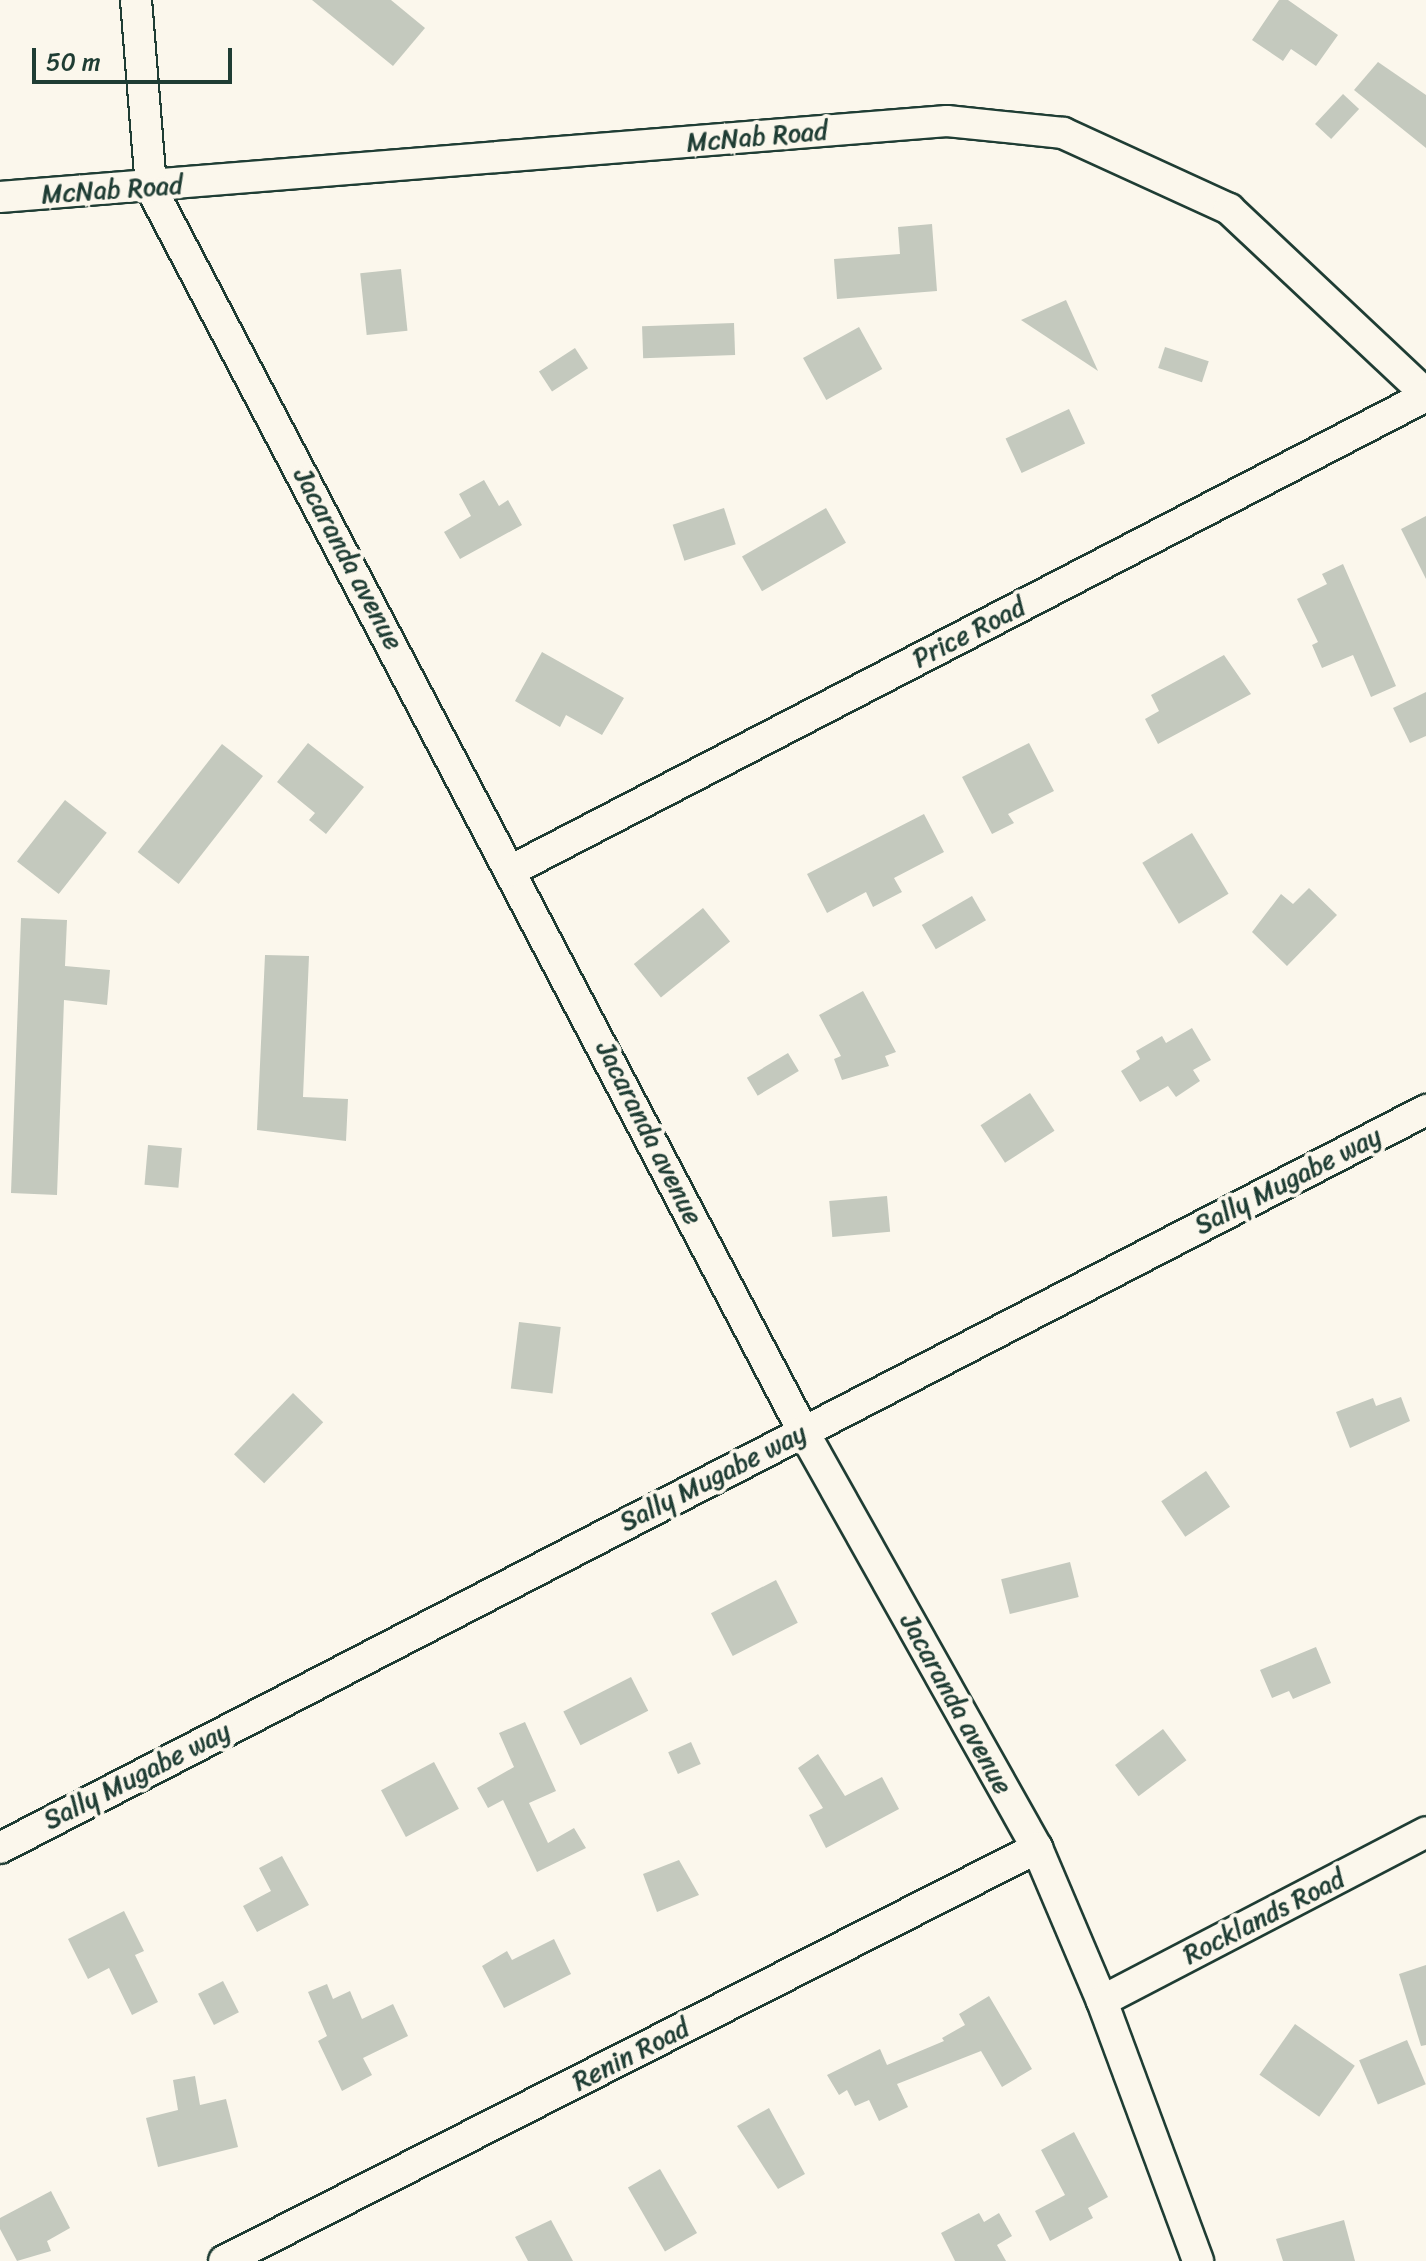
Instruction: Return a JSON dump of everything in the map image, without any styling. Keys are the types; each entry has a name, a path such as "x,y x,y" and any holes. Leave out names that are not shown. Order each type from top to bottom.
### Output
{"street":[{"name":"Jacaranda avenue","path":"136,0 151,188 512,870 803,1431 1037,1848 1102,2001 1198,2261"},
{"name":"McNab Road","path":"0,197 151,188 947,121 1063,133 1229,209 1426,395"},
{"name":"Price Road","path":"512,870 1426,395"},
{"name":"Sally Mugabe way","path":"0,1848 1426,1110"},
{"name":"Rocklands Road","path":"1102,2001 1426,1832"},
{"name":"Renin Road","path":"224,2261 1037,1848"}],"building":[{"path":"312,0 391,0 425,28 393,66"},
{"path":"1279,0 1288,0 1338,35 1316,66 1291,49 1283,61 1252,40"},
{"path":"1378,62 1426,95 1426,148 1354,90"},
{"path":"1343,94 1359,109 1331,139 1315,124"},
{"path":"932,224 937,291 837,299 834,259 900,254 898,227"},
{"path":"401,269 407,331 367,335 360,273"},
{"path":"1066,300 1098,371 1021,320"},
{"path":"734,323 735,355 643,358 642,326"},
{"path":"859,327 882,369 826,400 803,358"},
{"path":"1165,347 1209,361 1202,382 1158,368"},
{"path":"575,348 588,368 552,392 539,371"},
{"path":"1069,409 1085,443 1022,473 1006,439"},
{"path":"484,480 499,506 508,500 522,525 460,559 444,532 471,516 459,494"},
{"path":"724,508 736,544 684,561 673,525"},
{"path":"826,508 846,543 762,591 742,556"},
{"path":"1426,516 1426,579 1401,529"},
{"path":"1343,564 1396,686 1371,697 1353,655 1322,668 1312,645 1318,642 1297,599 1327,584 1322,574"},
{"path":"542,652 624,698 602,735 566,715 560,727 515,701"},
{"path":"1224,655 1251,694 1158,744 1145,719 1159,711 1151,695"},
{"path":"1426,692 1426,736 1410,743 1393,708"},
{"path":"308,743 364,787 326,834 309,820 315,813 277,782"},
{"path":"1029,743 1054,791 1008,814 1014,823 992,834 962,777"},
{"path":"222,744 263,776 179,884 138,852"},
{"path":"65,800 107,833 59,894 17,861"},
{"path":"924,814 944,852 894,878 902,892 873,907 866,892 827,913 807,874"},
{"path":"1192,833 1229,894 1179,924 1142,863"},
{"path":"1309,888 1337,915 1287,966 1252,932 1281,894 1293,904"},
{"path":"972,896 986,920 936,949 922,925"},
{"path":"703,908 730,941 661,997 634,964"},
{"path":"21,918 67,920 65,966 110,970 107,1005 64,1000 57,1195 11,1193"},
{"path":"265,955 309,956 303,1097 348,1099 346,1141 257,1130"},
{"path":"863,991 896,1052 885,1056 889,1066 842,1080 834,1059 841,1056 819,1015"},
{"path":"1192,1028 1211,1060 1193,1070 1200,1081 1176,1097 1168,1086 1140,1102 1121,1071 1140,1059 1136,1051 1162,1036 1166,1043"},
{"path":"788,1053 799,1071 758,1096 747,1078"},
{"path":"1030,1093 1055,1131 1005,1163 981,1125"},
{"path":"148,1145 182,1148 178,1188 145,1185"},
{"path":"887,1196 890,1232 832,1237 829,1201"},
{"path":"519,1322 561,1327 553,1394 511,1389"},
{"path":"293,1393 323,1422 264,1483 234,1454"},
{"path":"1401,1397 1410,1421 1350,1448 1336,1412 1373,1398 1376,1406"},
{"path":"1206,1471 1230,1507 1185,1537 1161,1501"},
{"path":"1070,1562 1079,1597 1010,1614 1001,1579"},
{"path":"776,1580 798,1623 733,1656 711,1613"},
{"path":"1316,1647 1331,1683 1293,1699 1289,1691 1272,1698 1260,1670"},
{"path":"631,1677 648,1711 581,1745 563,1712"},
{"path":"525,1722 556,1791 529,1803 548,1843 574,1828 586,1848 537,1872 503,1800 488,1808 477,1788 514,1767 499,1733"},
{"path":"1163,1729 1186,1760 1139,1796 1115,1765"},
{"path":"691,1742 701,1764 678,1774 668,1752"},
{"path":"818,1754 845,1796 882,1777 899,1809 826,1848 809,1815 823,1808 798,1768"},
{"path":"434,1762 459,1809 406,1837 381,1790"},
{"path":"282,1856 309,1905 257,1932 243,1906 271,1891 259,1868"},
{"path":"679,1860 699,1895 657,1912 643,1874"},
{"path":"124,1911 144,1951 135,1955 158,2002 132,2015 109,1968 88,1979 68,1939"},
{"path":"554,1939 571,1974 504,2008 482,1966 507,1951 512,1960"},
{"path":"1426,1965 1426,2045 1421,2046 1399,1974"},
{"path":"223,1981 239,2012 214,2025 198,1994"},
{"path":"327,1984 333,1999 350,1991 362,2019 393,2004 408,2036 363,2058 372,2075 342,2091 318,2041 327,2036 308,1992"},
{"path":"989,1996 1032,2069 1002,2087 981,2051 897,2084 908,2107 879,2121 869,2100 855,2106 847,2090 839,2095 827,2075 880,2049 887,2065 944,2041 942,2038 965,2025 959,2014"},
{"path":"1295,2024 1355,2066 1319,2117 1259,2075"},
{"path":"1407,2040 1426,2084 1378,2105 1359,2060"},
{"path":"195,2076 200,2105 226,2099 238,2147 158,2167 146,2118 178,2110 173,2080"},
{"path":"769,2108 805,2174 778,2189 737,2126"},
{"path":"1074,2132 1108,2197 1088,2208 1093,2218 1050,2241 1035,2211 1065,2195 1041,2150"},
{"path":"660,2169 697,2233 665,2252 628,2188"},
{"path":"51,2191 70,2228 47,2241 51,2251 17,2261 0,2229 0,2218"},
{"path":"979,2213 984,2222 999,2213 1012,2236 997,2245 1006,2261 955,2261 941,2233"},
{"path":"551,2220 573,2261 528,2261 515,2237"},
{"path":"1344,2220 1355,2261 1283,2261 1276,2239"}]}
